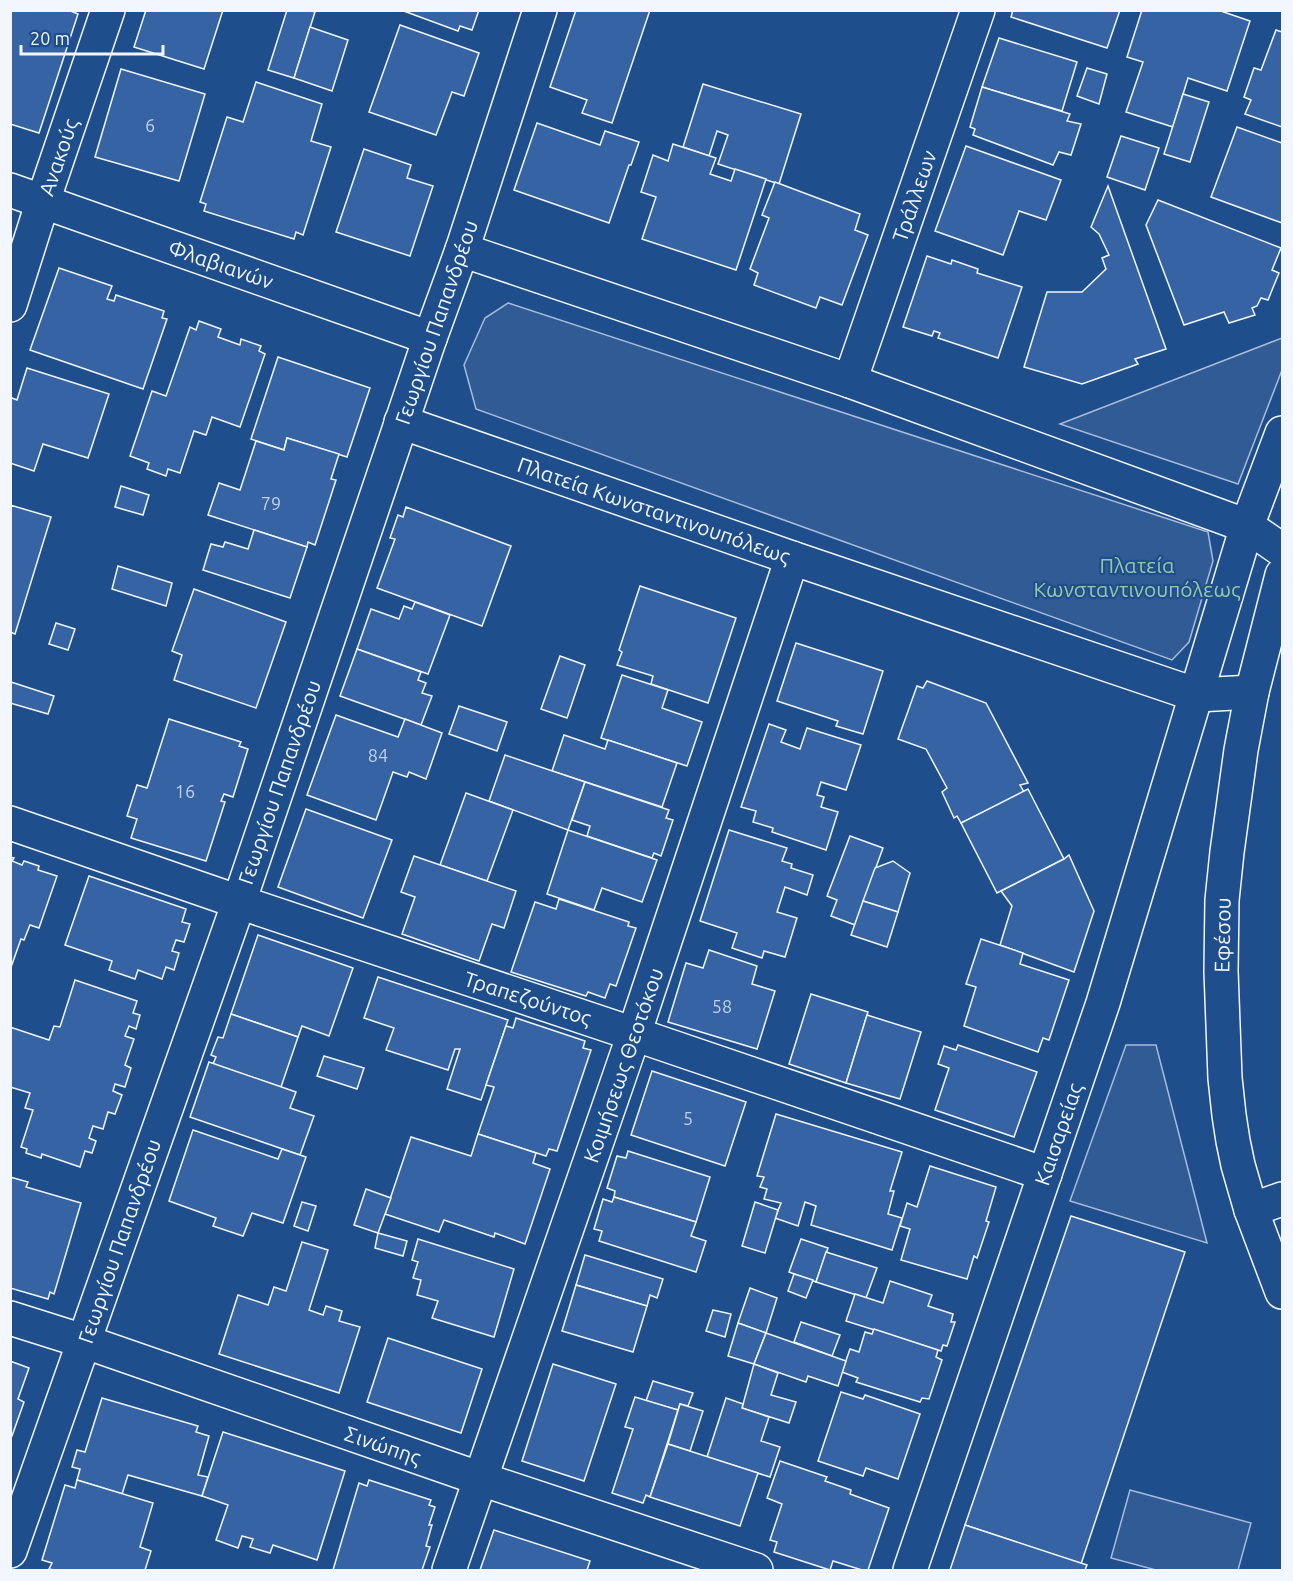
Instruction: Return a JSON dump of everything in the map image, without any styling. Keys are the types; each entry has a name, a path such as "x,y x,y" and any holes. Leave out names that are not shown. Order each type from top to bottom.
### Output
{"street":[{"name":"Ανακούς","path":"10,304 108,10"},
{"name":"Γεωργίου Παπανδρέου","path":"10,1551 239,902 401,422 462,250 540,10"},
{"name":"Τράλλεων","path":"850,381 978,10"},
{"name":"Φλαβιανών","path":"10,190 430,338"},
{"path":"462,250 850,381 1247,526 1282,550"},
{"name":"Πλατεία Κωνσταντινουπόλεως","path":"401,422 1197,695 1252,692"},
{"path":"1197,695 1247,526 1282,433"},
{"name":"Κοιμήσεως Θεοτόκου","path":"448,1570 634,1034 792,558"},
{"name":"Εφέσου","path":"1282,575 1274,640 1252,692 1241,750 1222,900 1221,971 1228,1115 1238,1165 1251,1210 1282,1292"},
{"name":"Καισαρείας","path":"910,1570 1103,1003 1197,695"},
{"name":"Τραπεζούντος","path":"10,823 1045,1174"},
{"path":"1251,1210 1282,1199"},
{"name":"Σινώπης","path":"10,1318 756,1570"}],"shaded area":[{"name":"Πλατεία Κωνσταντινουπόλεως","path":"508,303 1208,532 1213,561 1189,642 1172,660 476,409 464,365 485,318"},
{"path":"1282,338 1282,370 1238,484 1060,424"},
{"path":"1126,1045 1156,1045 1207,1243 1070,1201"},
{"path":"1130,1490 1251,1523 1238,1570 1156,1570 1111,1558"}],"building":[{"path":"10,10 68,10 78,14 39,133 10,124"},
{"path":"146,10 223,10 204,69 134,47"},
{"path":"287,10 315,12 294,78 268,70"},
{"path":"401,10 479,10 472,30 460,26 458,31"},
{"path":"576,10 650,10 612,123 582,113 587,100 550,87"},
{"path":"1013,10 1120,10 1107,48 1011,17"},
{"path":"1142,10 1218,10 1250,21 1227,91 1188,78 1173,127 1126,112 1143,62 1127,57"},
{"path":"400,25 479,53 464,96 452,92 436,135 369,112"},
{"path":"310,27 348,40 332,91 294,78"},
{"path":"1276,30 1282,32 1282,127 1245,114 1251,100 1244,97 1254,68 1261,70"},
{"path":"999,38 1077,62 1062,111 982,87"},
{"path":"1087,68 1107,74 1099,104 1077,96"},
{"path":"121,69 205,94 179,181 95,157"},
{"path":"256,82 322,104 311,141 331,147 303,235 296,232 294,239 204,211 206,204 200,202 227,117 243,122"},
{"path":"703,84 801,114 779,184 718,164 728,135 717,131 709,156 683,147"},
{"path":"982,87 1070,114 1067,121 1081,124 1071,155 1059,152 1053,165 973,135 975,129 970,127"},
{"path":"1183,94 1209,102 1190,162 1164,154"},
{"path":"537,123 600,145 605,131 639,142 609,223 514,190"},
{"path":"1237,127 1282,143 1282,223 1211,197"},
{"path":"1121,136 1159,148 1145,190 1107,177"},
{"path":"673,144 716,158 710,174 731,181 735,169 766,179 736,270 642,239 656,197 641,192 653,155 668,161"},
{"path":"966,146 1061,180 1046,220 1019,211 1003,255 935,231"},
{"path":"364,149 411,165 407,178 433,186 410,256 336,232"},
{"path":"775,182 860,214 855,230 868,235 842,305 820,297 816,308 754,285 758,273 750,269 769,218 762,215"},
{"path":"1108,186 1166,349 1135,359 1138,364 1082,384 1024,367 1047,292 1082,292 1106,269 1102,258 1109,255 1099,234 1091,227"},
{"path":"1158,200 1281,248 1272,270 1279,273 1268,300 1261,298 1257,306 1252,308 1255,315 1229,323 1224,312 1184,325 1146,225"},
{"path":"927,256 951,264 952,260 978,269 977,273 1022,287 998,358 938,338 940,333 934,331 932,336 903,327"},
{"path":"59,268 112,286 107,299 114,301 116,295 164,311 162,318 167,319 143,389 30,350"},
{"path":"199,321 221,329 218,337 240,345 241,339 261,346 259,351 265,354 240,427 212,417 206,435 194,431 180,473 168,469 166,476 147,469 149,463 130,456 152,391 166,396 190,327 196,330"},
{"path":"278,357 370,388 347,457 287,438 284,450 251,439"},
{"path":"27,368 109,394 88,458 43,444 34,471 10,463 10,402 12,398 17,400"},
{"path":"287,438 339,454 331,479 336,480 315,545 308,542 307,547 208,515 219,483 240,490 256,441 284,450"},
{"path":"121,486 149,495 143,515 115,507"},
{"path":"10,505 51,517 15,634 10,632"},
{"path":"406,507 511,546 482,626 377,588 395,539 390,538 398,515 403,517"},
{"path":"254,530 307,547 290,598 203,570 211,544 223,547 225,542 248,549"},
{"path":"118,566 172,583 166,606 112,589"},
{"path":"640,586 736,618 708,703 651,684 653,676 617,665 622,652 619,650"},
{"path":"194,589 286,622 256,708 174,680 182,655 172,651"},
{"path":"415,602 450,615 428,674 357,649 371,609 399,619 404,606 412,609"},
{"path":"56,623 75,629 68,650 49,644"},
{"path":"796,643 883,671 863,734 836,726 838,721 777,701"},
{"path":"357,649 421,672 418,680 426,683 422,693 432,696 421,725 340,696"},
{"path":"560,656 585,665 567,718 541,709"},
{"path":"622,675 668,690 662,708 702,722 687,766 601,738"},
{"path":"927,681 986,703 1028,783 1020,785 1024,792 961,823 957,816 954,818 942,792 947,788 926,749 898,739 917,686 923,688"},
{"path":"11,682 54,696 48,714 10,703"},
{"path":"459,706 507,722 497,751 449,734"},
{"path":"336,715 398,737 405,719 442,733 426,779 409,772 407,777 393,772 376,820 307,795"},
{"path":"169,719 241,742 239,746 248,749 233,797 224,794 221,801 225,802 206,861 131,838 137,819 127,816 137,785 147,788"},
{"path":"769,724 786,730 781,742 800,749 807,728 861,745 846,790 821,782 817,795 824,797 821,807 838,812 826,850 772,832 773,828 753,822 756,811 741,807"},
{"path":"564,735 605,749 608,740 677,763 662,807 552,771"},
{"path":"505,755 585,782 568,830 489,801"},
{"path":"585,782 669,810 666,818 673,820 661,856 654,853 652,858 587,836 590,826 572,820"},
{"path":"1028,789 1064,859 997,893 961,823"},
{"path":"466,793 513,810 487,881 440,865"},
{"path":"306,809 392,840 363,918 278,887"},
{"path":"568,830 657,860 642,902 602,888 594,910 547,894"},
{"path":"729,830 787,848 782,861 792,864 791,868 813,875 807,895 785,887 777,912 797,918 785,957 764,951 762,958 732,948 737,933 700,921"},
{"path":"850,836 883,848 855,925 831,916 837,900 827,896"},
{"path":"1069,855 1094,911 1074,972 1000,945 1012,906 1001,891"},
{"path":"414,856 516,891 504,928 492,924 479,961 402,934 415,897 401,892"},
{"path":"10,857 14,858 12,861 22,865 24,861 39,866 38,870 57,876 39,928 30,925 24,940 21,939 10,970"},
{"path":"893,861 910,873 898,912 863,901 875,868"},
{"path":"89,876 186,909 182,922 190,924 184,942 176,940 172,951 179,953 174,970 166,967 162,979 138,970 135,979 109,970 112,961 65,945"},
{"path":"559,899 629,922 628,926 636,928 616,986 610,984 605,998 588,992 586,996 511,972 535,902 556,909"},
{"path":"863,901 898,912 887,947 851,935"},
{"path":"258,935 353,968 329,1036 302,1026 298,1037 231,1014"},
{"path":"981,939 1023,953 1020,964 1069,980 1049,1040 1043,1038 1038,1052 964,1026 976,987 966,984"},
{"path":"709,950 757,966 752,984 775,991 757,1049 668,1022 686,963 703,968"},
{"path":"378,977 508,1020 481,1100 447,1089 460,1049 455,1049 448,1070 386,1050 394,1028 364,1018"},
{"path":"75,980 137,1001 133,1013 140,1015 136,1029 129,1026 125,1036 134,1039 125,1065 131,1068 125,1087 115,1084 113,1091 122,1095 115,1114 108,1112 103,1129 93,1126 89,1138 96,1141 92,1153 85,1151 80,1167 42,1154 41,1158 26,1153 27,1149 21,1147 33,1110 25,1108 30,1093 10,1087 10,1027 49,1040 54,1026 60,1027"},
{"path":"811,994 868,1012 846,1083 789,1064"},
{"path":"231,1014 298,1037 281,1087 213,1064 216,1057 211,1055 218,1037 223,1038"},
{"path":"867,1015 921,1032 900,1099 846,1083"},
{"path":"516,1018 585,1041 583,1048 591,1050 557,1151 549,1149 546,1156 478,1134 494,1087 486,1085 506,1026 513,1028"},
{"path":"958,1045 1037,1072 1014,1137 935,1110 949,1068 938,1064 944,1046 956,1050"},
{"path":"324,1056 364,1068 357,1089 317,1076"},
{"path":"209,1062 296,1092 290,1108 314,1116 300,1155 190,1117"},
{"path":"652,1071 746,1102 725,1166 631,1135"},
{"path":"776,1114 902,1152 890,1191 894,1191 888,1214 902,1218 892,1250 811,1225 816,1206 805,1202 798,1226 775,1218 781,1203 764,1199 767,1189 760,1187 764,1177 757,1176"},
{"path":"193,1130 278,1159 282,1149 306,1157 283,1223 252,1213 243,1236 213,1226 216,1218 169,1201"},
{"path":"478,1134 536,1153 533,1163 550,1169 525,1244 495,1233 494,1237 444,1220 439,1232 385,1214 411,1137 471,1156"},
{"path":"628,1151 710,1177 696,1222 614,1197 615,1191 607,1188 617,1156 626,1158"},
{"path":"930,1166 996,1187 986,1221 989,1222 967,1279 901,1260 910,1229 900,1226 907,1203 917,1207"},
{"path":"10,1177 28,1182 26,1187 81,1203 54,1294 50,1292 48,1299 10,1288"},
{"path":"366,1189 391,1198 378,1233 354,1225"},
{"path":"614,1197 696,1222 691,1236 706,1241 696,1272 599,1241 602,1231 594,1229 603,1199 612,1202"},
{"path":"302,1202 316,1206 308,1231 294,1226"},
{"path":"755,1202 778,1210 765,1253 742,1246"},
{"path":"1071,1216 1185,1252 1081,1564 965,1525"},
{"path":"378,1233 407,1241 403,1256 375,1248"},
{"path":"418,1239 514,1269 494,1337 432,1318 438,1301 417,1295 421,1280 413,1278 418,1262 412,1260"},
{"path":"801,1239 828,1248 816,1282 789,1272"},
{"path":"302,1242 328,1250 309,1310 323,1315 326,1306 342,1311 339,1321 360,1327 339,1393 219,1354 238,1295 268,1305 274,1287 286,1291"},
{"path":"826,1252 877,1268 866,1298 816,1282"},
{"path":"585,1255 663,1279 657,1298 650,1295 647,1306 576,1285"},
{"path":"794,1274 813,1280 806,1298 788,1291"},
{"path":"890,1281 932,1295 928,1306 953,1314 951,1322 955,1322 947,1346 943,1345 941,1351 846,1321 855,1294 883,1303"},
{"path":"576,1285 647,1306 633,1352 562,1331"},
{"path":"750,1288 777,1298 766,1333 738,1323"},
{"path":"713,1310 731,1314 725,1337 706,1331"},
{"path":"801,1322 840,1335 832,1356 794,1342"},
{"path":"738,1323 766,1333 754,1364 728,1356"},
{"path":"874,1329 938,1350 936,1357 942,1360 929,1399 922,1398 920,1402 856,1382 858,1378 842,1372 850,1349 859,1352 865,1332 872,1334"},
{"path":"766,1333 846,1361 838,1386 808,1376 806,1382 754,1364"},
{"path":"388,1338 482,1369 461,1433 367,1402"},
{"path":"10,1361 29,1368 18,1399 24,1402 12,1436 10,1435"},
{"path":"553,1364 616,1384 584,1481 522,1461"},
{"path":"754,1364 778,1373 771,1395 796,1402 789,1423 742,1408"},
{"path":"653,1381 693,1393 688,1406 680,1404 678,1410 646,1401"},
{"path":"841,1392 863,1399 865,1395 920,1414 898,1479 866,1468 863,1476 818,1461"},
{"path":"635,1397 678,1410 650,1497 646,1495 643,1503 612,1493 633,1429 625,1427"},
{"path":"102,1398 198,1426 196,1432 209,1436 198,1475 208,1477 202,1496 128,1475 122,1494 77,1480 80,1469 72,1467 77,1450 85,1452"},
{"path":"726,1398 743,1404 742,1408 769,1417 761,1441 780,1447 770,1477 707,1457"},
{"path":"680,1404 703,1411 690,1451 668,1444"},
{"path":"223,1432 345,1471 317,1560 273,1545 270,1553 250,1547 253,1539 242,1536 238,1548 216,1540 228,1505 202,1496"},
{"path":"668,1444 758,1473 740,1526 650,1497"},
{"path":"780,1461 827,1477 825,1481 851,1490 850,1494 889,1508 868,1570 833,1561 830,1570 774,1552 777,1542 770,1540 782,1504 767,1498"},
{"path":"77,1480 153,1503 140,1547 151,1551 145,1570 54,1570 49,1569 52,1563 42,1560 65,1485 75,1488"},
{"path":"369,1480 431,1500 429,1505 435,1507 426,1546 430,1547 422,1570 333,1570 359,1483 367,1486"},
{"path":"965,1525 1087,1565 1085,1570 950,1570"},
{"path":"494,1530 590,1561 587,1570 480,1570"}]}
